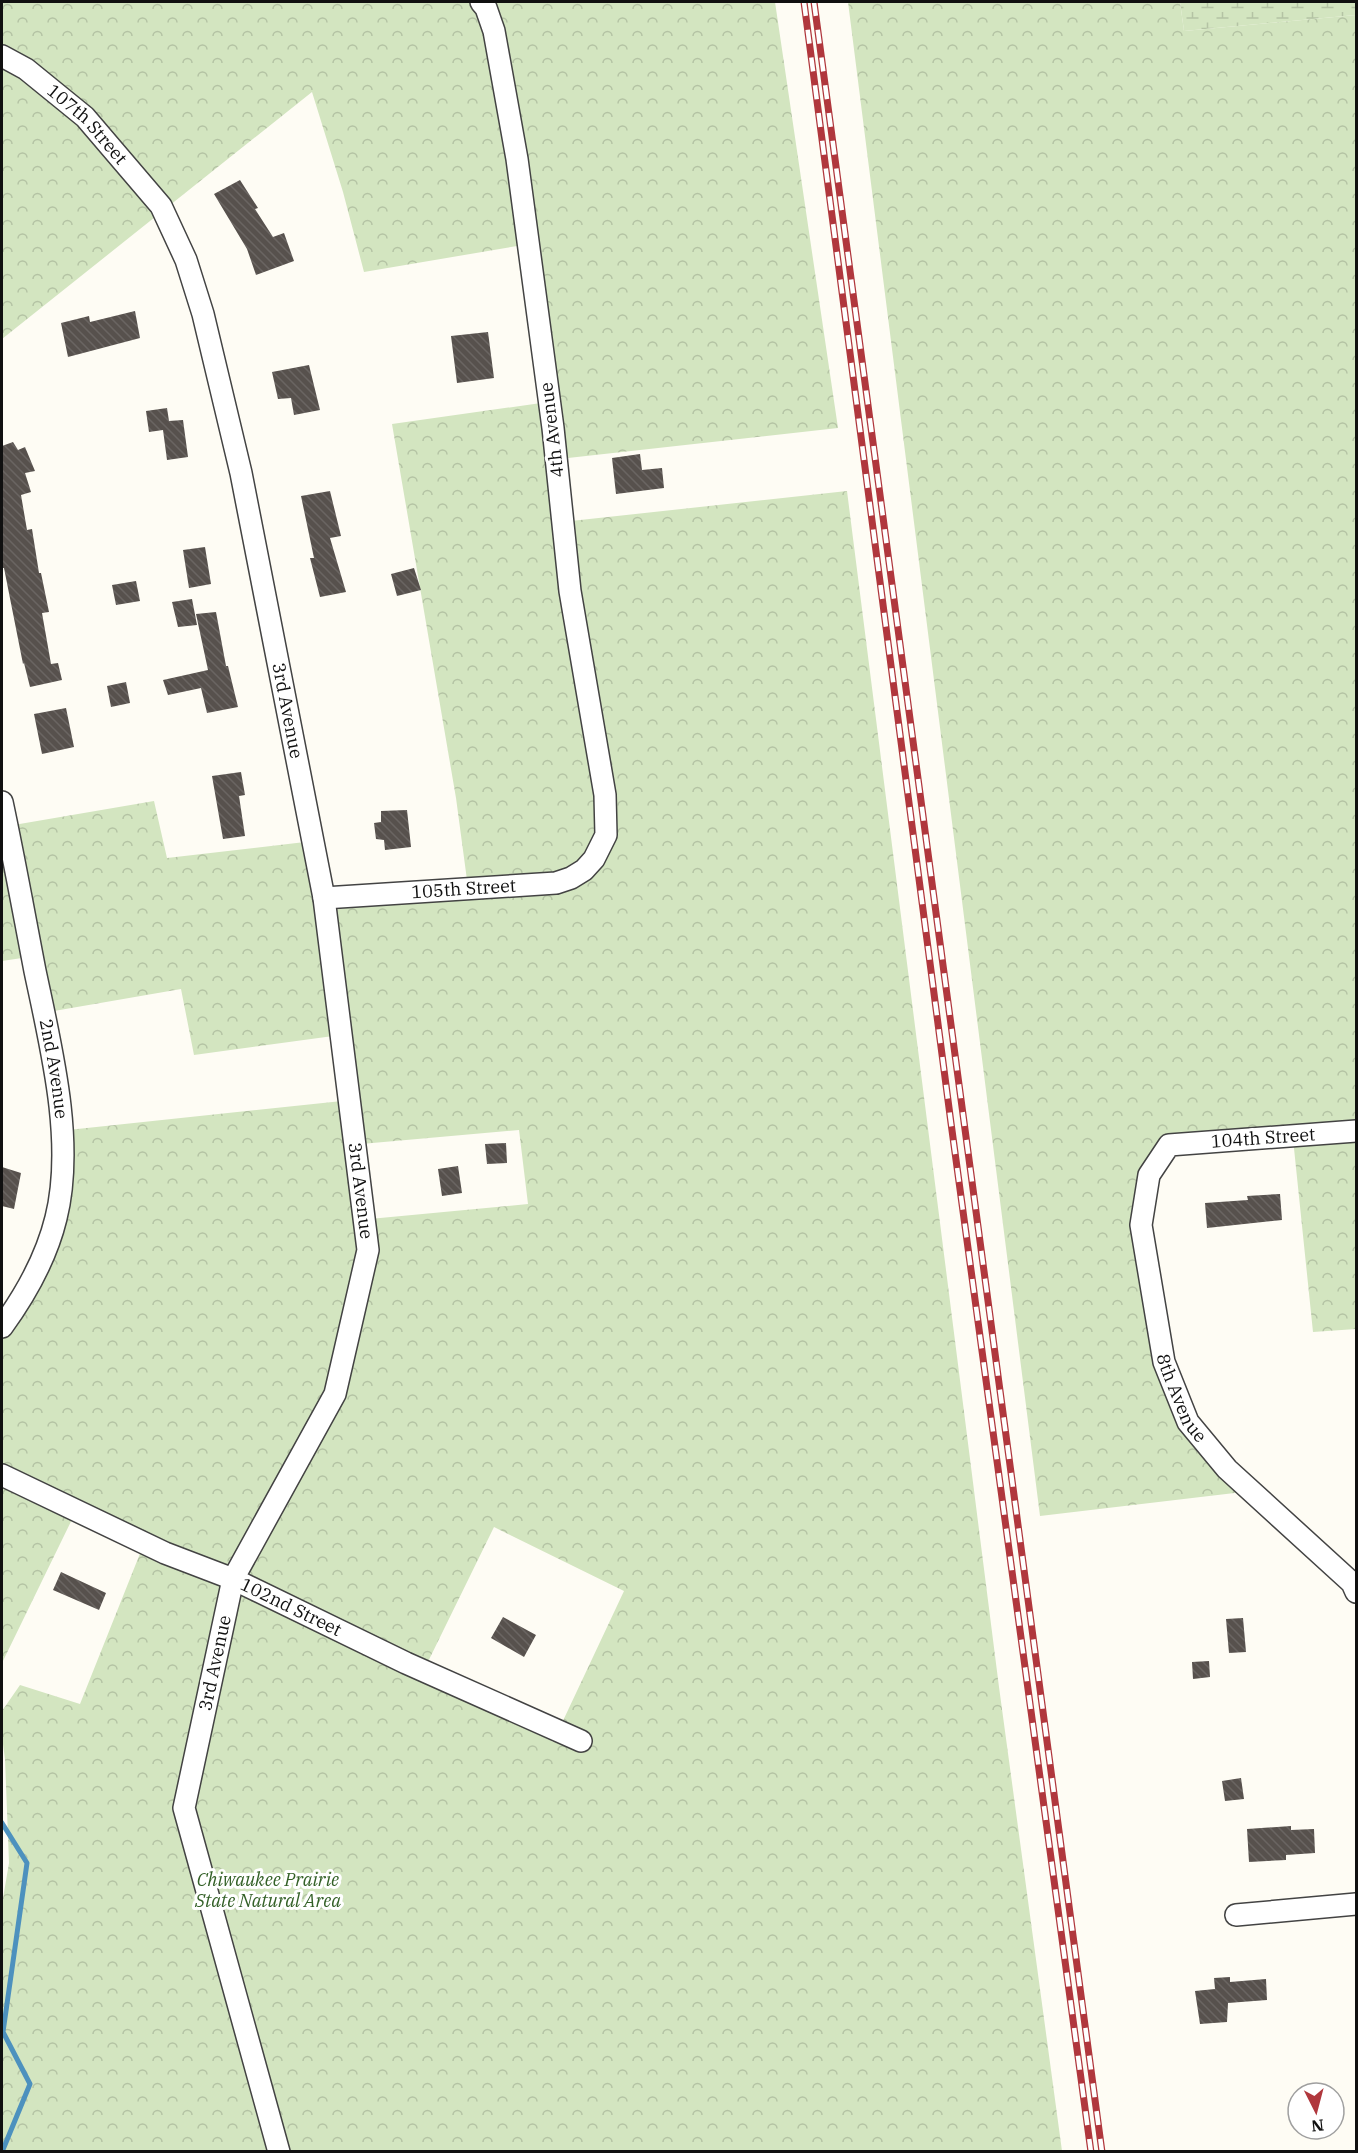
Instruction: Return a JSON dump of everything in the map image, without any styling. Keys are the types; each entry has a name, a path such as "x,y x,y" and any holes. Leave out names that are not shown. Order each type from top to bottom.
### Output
{"street":[{"name":"4th Avenue","path":"481,2 486,8 494,31 517,159 553,428 570,591 605,795 606,835 594,859"},
{"name":"107th Street","path":"2,56 26,69 85,117 161,206"},
{"name":"3rd Avenue","path":"161,206 186,260 203,314 241,473 324,898 368,1250 335,1394 233,1579 184,1808 279,2151"},
{"name":"2nd Avenue","path":"2,801 49,1037 61,1118 64,1158 57,1218 50,1239 36,1274 2,1327"},
{"name":"105th Street","path":"324,898 556,884 584,870 594,859"},
{"name":"104th Street","path":"1169,1145 1356,1131"},
{"name":"8th Avenue","path":"1169,1145 1149,1175 1141,1225 1164,1362 1188,1422 1227,1469 1355,1585"},
{"name":"102nd Street","path":"2,1475 165,1553 233,1579 406,1663 580,1742"},
{"path":"1236,1915 1356,1904"}],"green space":[{"name":"Chiwaukee Prairie State Natural Area","path":"2,2 775,2 838,428 550,460 571,521 847,491 999,1687 1062,2151 2,2151 2,1904 9,1863 2,1711 20,1685 80,1704 147,1536 80,1503 2,1663 2,1335 32,1295 68,1130 342,1101 348,1034 194,1055 181,989 54,1011 42,955 2,961 2,827 154,801 167,858 305,842 318,914 353,906 469,895 456,798 392,424 541,403 535,243 364,272 343,192 312,92 2,339","holes":["519,1130 528,1204 359,1220 350,1145","494,1527 624,1591 553,1742 524,1723 420,1678"]},
{"path":"848,2 1180,2 1184,31 1356,15 1356,1329 1313,1332 1292,1129 1193,1138 1139,1176 1133,1200 1133,1220 1162,1373 1243,1492 1040,1516"},
{"path":"1180,2 1356,2 1356,15 1184,31"}],"building":[{"path":"240,180 273,237 284,233 294,261 256,275 247,249 214,194"},
{"path":"135,311 140,338 68,357 61,323 89,316 90,322"},
{"path":"488,332 494,378 457,383 451,336"},
{"path":"309,365 320,410 294,415 291,398 278,399 272,372"},
{"path":"167,408 169,421 183,420 188,457 167,460 163,430 149,432 146,411"},
{"path":"13,442 18,450 25,447 35,471 25,473 31,492 21,495 27,530 32,529 39,573 41,573 49,612 42,613 51,664 58,663 62,680 30,687 23,664 4,568 2,568 2,446"},
{"path":"640,454 642,470 662,468 664,488 616,494 612,458"},
{"path":"330,491 341,536 330,538 346,592 320,597 310,558 314,558 301,496"},
{"path":"205,547 211,584 189,588 183,550"},
{"path":"414,568 421,590 397,596 391,574"},
{"path":"136,581 140,601 116,605 112,585"},
{"path":"192,599 197,625 178,627 172,602"},
{"path":"216,612 226,666 228,666 238,707 207,713 201,688 168,695 163,680 208,670 196,614"},
{"path":"126,682 130,703 111,707 107,686"},
{"path":"66,708 74,747 42,754 34,714"},
{"path":"241,772 245,795 239,796 245,836 223,839 212,776"},
{"path":"407,810 411,847 385,850 384,840 376,839 374,823 381,822 381,811"},
{"path":"506,1143 507,1163 487,1164 485,1144"},
{"path":"458,1166 462,1193 442,1196 438,1169"},
{"path":"2,1167 21,1173 14,1209 2,1206"},
{"path":"1280,1194 1282,1220 1207,1228 1205,1203 1248,1200 1247,1196"},
{"path":"61,1572 106,1593 99,1610 53,1590"},
{"path":"503,1617 536,1635 524,1657 491,1638"},
{"path":"1243,1618 1246,1652 1229,1653 1226,1619"},
{"path":"1209,1661 1210,1677 1193,1679 1192,1662"},
{"path":"1241,1778 1244,1799 1225,1801 1222,1781"},
{"path":"1291,1826 1291,1830 1314,1829 1315,1853 1286,1855 1286,1860 1249,1862 1247,1829"},
{"path":"1230,1977 1230,1982 1266,1979 1267,2000 1228,2003 1227,2022 1200,2024 1195,1991 1215,1989 1214,1978"}],"waterway":[{"path":"2,1823 27,1863 3,2032 30,2084 2,2152"}],"railway":[{"path":"804,2 951,1123 1091,2152"},
{"path":"814,2 1102,2152"}]}
